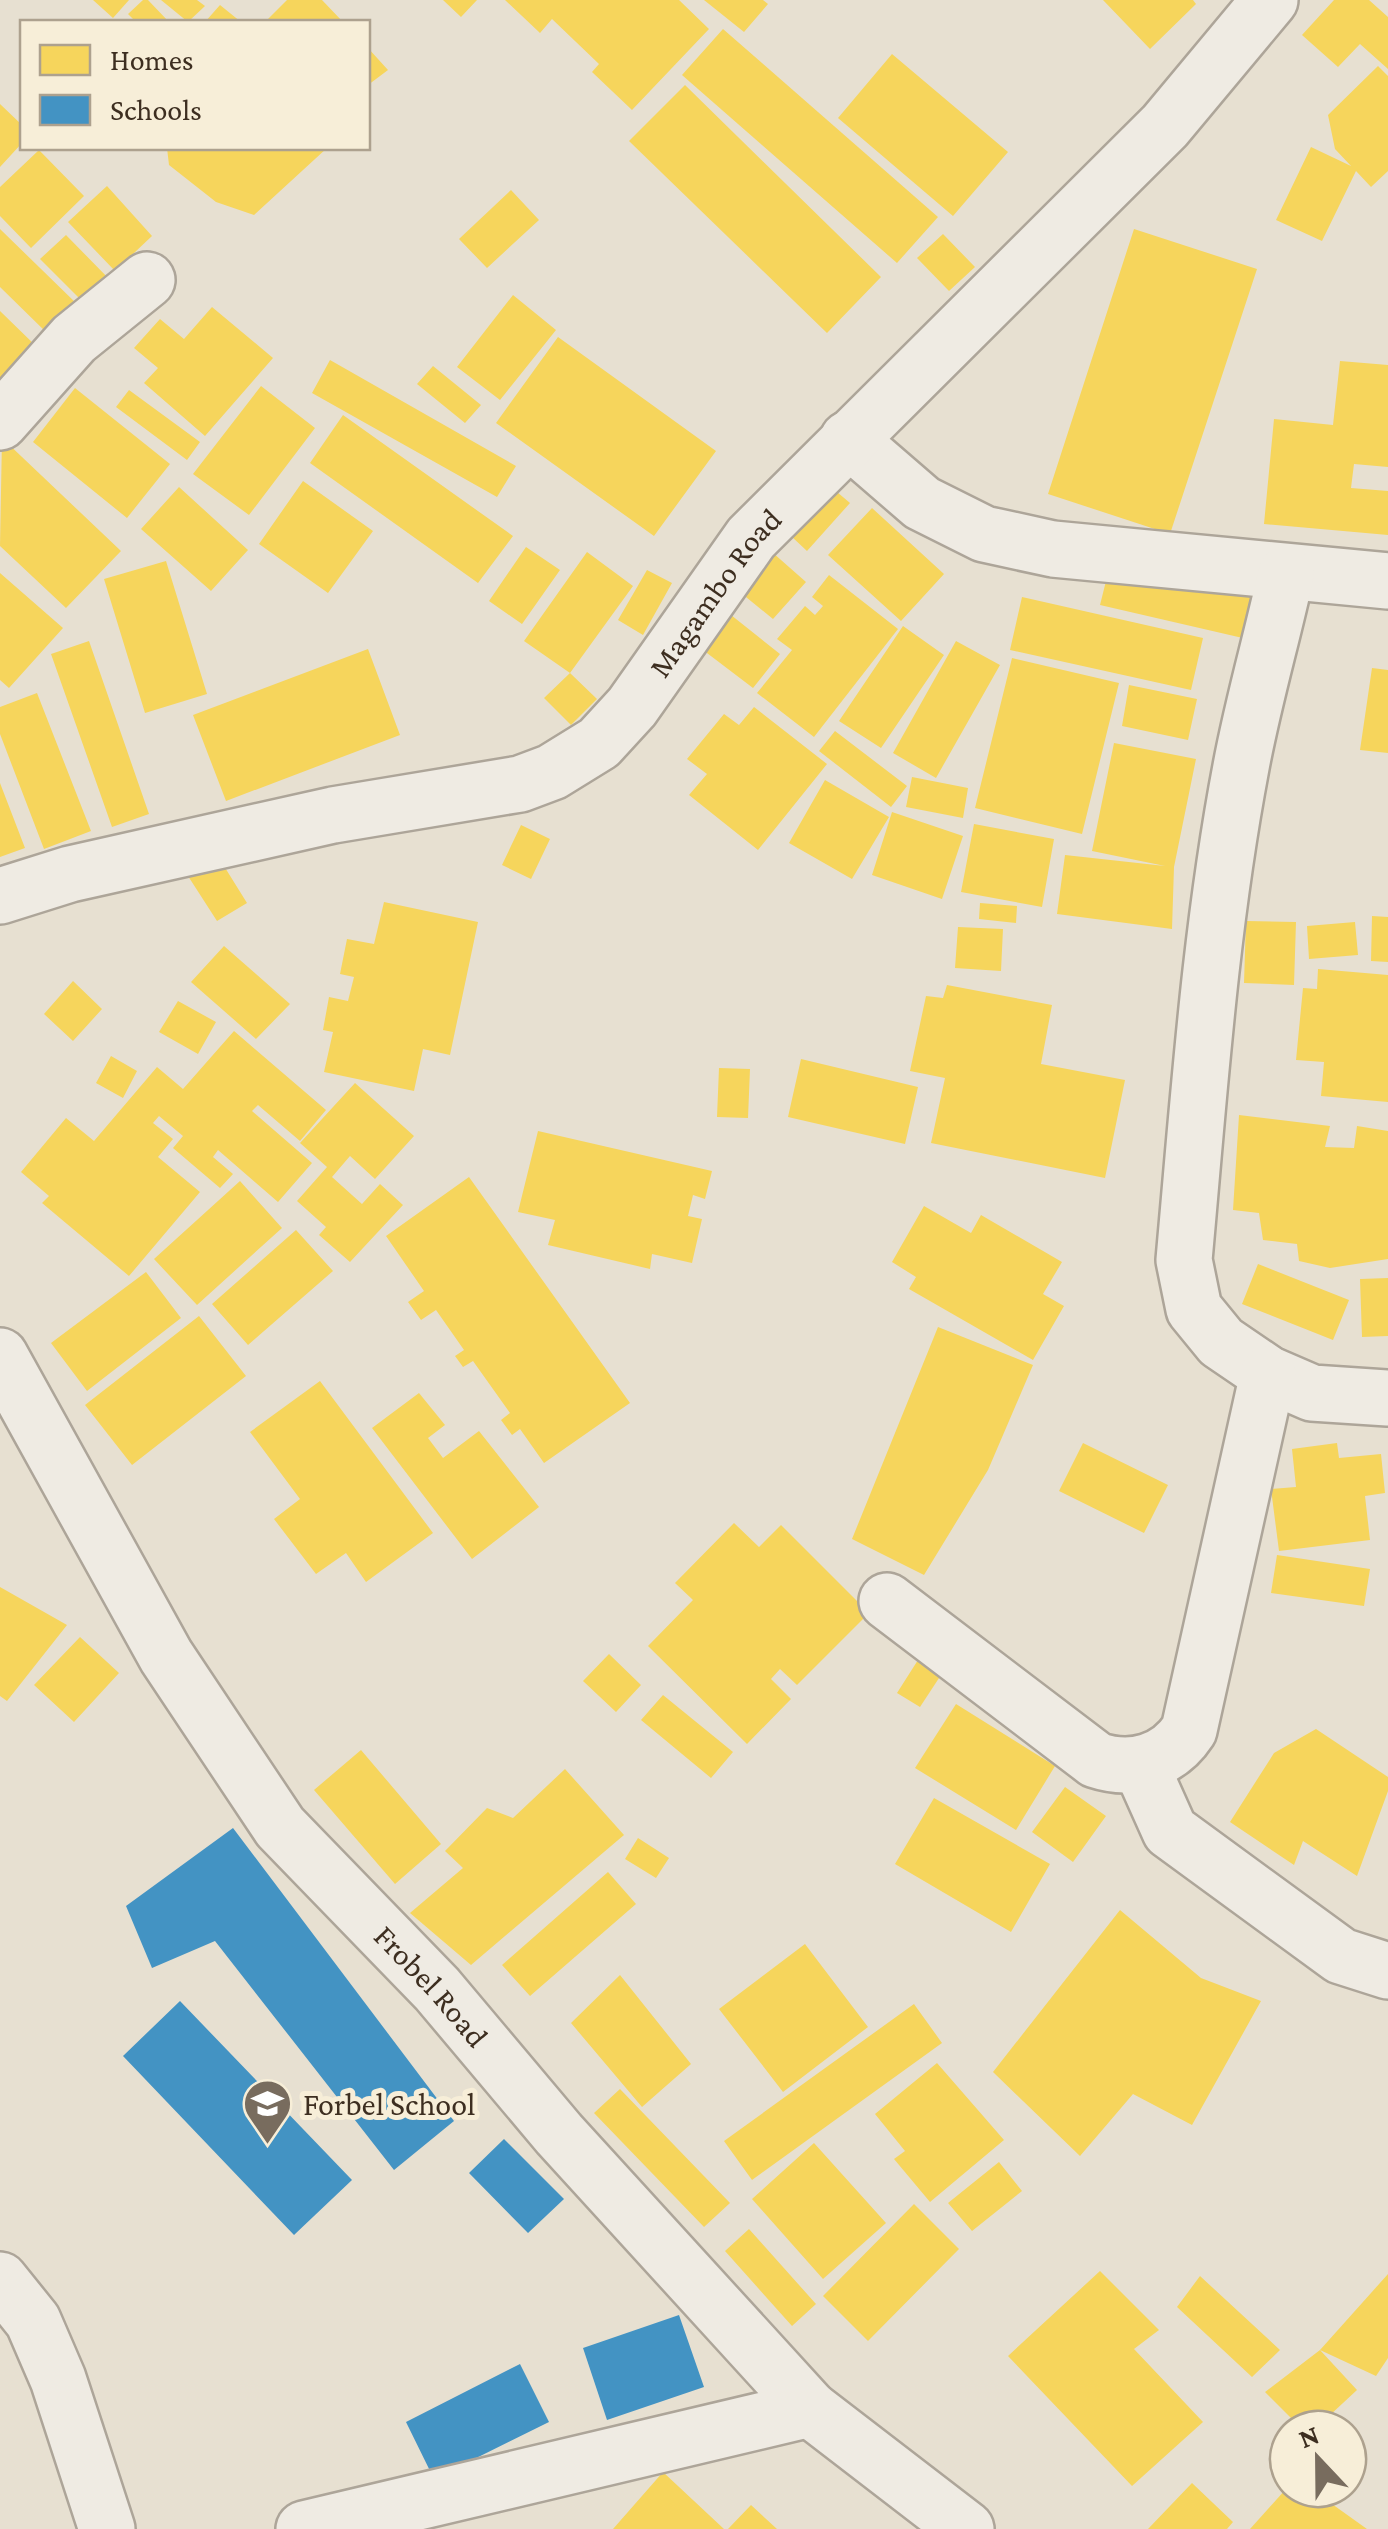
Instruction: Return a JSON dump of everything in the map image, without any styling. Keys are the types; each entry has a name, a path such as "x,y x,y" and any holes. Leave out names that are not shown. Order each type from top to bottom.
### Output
{"street":[{"name":"Magambo Road","path":"0,896 70,874 333,814 520,784 552,772 598,742 632,707 751,538 1165,126 1270,0"},
{"path":"0,422 74,339 147,280"},
{"path":"848,439 922,503 984,534 1053,549 1388,581"},
{"path":"1286,574 1242,762 1224,868 1184,1260 1194,1309 1221,1342 1268,1374 1312,1393 1388,1398"},
{"name":"Frobel Road","path":"0,1356 166,1656 280,1826 437,1988 572,2148 810,2409 966,2529"},
{"path":"887,1601 1096,1760 1113,1765 1161,1758 1189,1730 1268,1374"},
{"path":"1140,1764 1170,1831 1341,1956 1388,1972"},
{"path":"0,2280 33,2321 58,2378 108,2529"},
{"path":"304,2529 810,2409"}],"building: Homes":[{"path":"93,0 129,0 113,18"},
{"path":"148,0 167,20 134,20 128,14"},
{"path":"161,0 197,0 205,6 186,20"},
{"path":"287,0 322,0 341,20 267,20"},
{"path":"443,0 477,0 461,17"},
{"path":"505,0 679,0 709,29 632,110 592,72 599,64 552,19 540,33"},
{"path":"704,0 763,0 768,4 744,32"},
{"path":"1103,0 1193,0 1196,4 1150,49"},
{"path":"1334,0 1369,0 1388,17 1388,69 1360,44 1338,67 1302,35"},
{"path":"220,5 239,20 207,20"},
{"path":"723,29 938,217 897,263 682,75"},
{"path":"370,50 388,70 370,84"},
{"path":"892,54 1008,152 953,216 838,118"},
{"path":"1378,66 1388,76 1388,171 1371,187 1356,171 1322,241 1276,220 1311,147 1351,166 1335,149 1328,115"},
{"path":"685,85 881,277 827,333 629,141"},
{"path":"0,104 20,123 20,145 0,167"},
{"path":"39,150 84,196 31,248 0,216 0,187"},
{"path":"167,150 325,150 254,215 216,202 169,165"},
{"path":"107,186 152,236 115,271 68,222"},
{"path":"511,190 539,220 487,268 459,239"},
{"path":"0,229 78,305 49,335 0,287"},
{"path":"1134,229 1257,269 1170,534 1048,494"},
{"path":"943,234 975,267 949,291 917,258"},
{"path":"66,235 114,284 89,308 40,259"},
{"path":"513,295 556,330 500,400 457,367"},
{"path":"212,307 273,358 205,436 144,383 158,368 134,348 160,319 184,339"},
{"path":"0,311 38,348 0,387"},
{"path":"558,337 716,451 654,536 496,423"},
{"path":"330,360 516,466 497,497 312,393"},
{"path":"1340,361 1388,365 1388,467 1354,464 1351,488 1388,491 1388,535 1264,524 1274,419 1333,425"},
{"path":"433,366 481,405 465,423 417,384"},
{"path":"261,386 315,428 249,515 193,474"},
{"path":"75,388 170,464 127,518 33,442"},
{"path":"129,390 200,442 187,460 116,407"},
{"path":"343,415 513,536 478,583 310,463"},
{"path":"2,438 121,551 66,608 0,546"},
{"path":"817,475 850,503 807,551 776,522"},
{"path":"303,481 373,531 328,593 259,544"},
{"path":"179,487 248,550 211,591 141,529"},
{"path":"872,508 944,574 901,621 828,555"},
{"path":"764,545 806,582 773,619 730,584"},
{"path":"526,547 560,570 522,624 489,601"},
{"path":"587,552 633,586 570,673 524,641"},
{"path":"166,561 207,694 145,713 104,579"},
{"path":"1111,561 1257,596 1247,639 1100,605"},
{"path":"647,570 672,583 643,635 618,620"},
{"path":"0,573 63,628 9,688 0,680"},
{"path":"829,575 898,629 814,737 757,693 792,650 777,639 805,606 815,615 823,606 812,597"},
{"path":"1022,597 1203,638 1191,690 1010,650"},
{"path":"731,615 780,654 753,688 703,650"},
{"path":"903,626 944,655 881,748 839,721"},
{"path":"89,641 149,814 112,827 51,654"},
{"path":"956,641 1000,665 936,778 893,753"},
{"path":"368,649 400,735 226,801 193,715"},
{"path":"1012,658 1119,683 1082,834 975,808"},
{"path":"1372,668 1388,670 1388,753 1360,750"},
{"path":"570,673 597,699 571,725 544,698"},
{"path":"1129,685 1197,699 1188,740 1122,726"},
{"path":"37,693 91,831 44,849 0,734 0,707"},
{"path":"754,707 827,764 758,850 689,795 707,774 687,759 724,714 739,725"},
{"path":"835,731 907,786 891,807 819,751"},
{"path":"1114,743 1196,759 1174,867 1172,929 1057,914 1065,855 1165,866 1092,851"},
{"path":"912,777 968,788 963,818 906,807"},
{"path":"825,780 889,817 852,879 789,843"},
{"path":"0,783 25,848 0,857"},
{"path":"892,812 963,836 942,899 872,875"},
{"path":"974,824 1054,839 1042,907 961,892"},
{"path":"521,825 550,839 531,879 502,865"},
{"path":"219,858 247,903 217,921 188,876"},
{"path":"384,902 478,922 450,1055 423,1049 414,1091 324,1072 333,1032 323,1030 329,997 348,1001 354,977 340,974 347,939 374,944"},
{"path":"980,903 1017,906 1016,923 979,919"},
{"path":"1372,916 1388,917 1388,962 1371,961"},
{"path":"1246,921 1296,922 1294,985 1244,983"},
{"path":"1355,922 1358,955 1309,959 1307,926"},
{"path":"958,927 1003,929 1001,971 955,968"},
{"path":"224,946 290,1004 256,1039 191,982"},
{"path":"1318,969 1388,975 1388,1102 1321,1096 1324,1062 1296,1060 1303,988 1317,989"},
{"path":"73,981 102,1009 73,1041 44,1014"},
{"path":"947,985 1052,1005 1041,1064 1125,1080 1105,1178 931,1143 945,1078 910,1071 926,996 943,998"},
{"path":"178,1001 216,1022 198,1054 159,1032"},
{"path":"234,1031 326,1110 300,1141 258,1105 252,1111 312,1163 278,1202 218,1150 213,1157 233,1174 220,1188 173,1148 183,1136 159,1116 153,1123 173,1139 158,1157 200,1192 129,1276 42,1203 49,1196 21,1172 66,1118 94,1141 157,1067 183,1089"},
{"path":"111,1056 137,1071 123,1098 96,1083"},
{"path":"801,1059 918,1087 905,1144 788,1117"},
{"path":"719,1068 750,1069 748,1118 717,1117"},
{"path":"355,1083 414,1136 375,1179 350,1156 332,1177 362,1204 380,1184 403,1205 350,1262 319,1235 326,1227 297,1201 327,1167 300,1143"},
{"path":"1239,1115 1330,1126 1325,1147 1354,1148 1357,1126 1388,1131 1388,1259 1330,1268 1299,1261 1297,1244 1263,1240 1259,1213 1233,1210"},
{"path":"538,1131 712,1171 705,1199 693,1195 688,1216 702,1219 692,1263 652,1254 650,1269 548,1245 555,1220 518,1212"},
{"path":"469,1177 630,1403 544,1463 520,1429 512,1435 501,1420 510,1413 473,1361 463,1367 455,1356 464,1350 436,1310 421,1320 408,1302 424,1291 386,1236"},
{"path":"240,1181 282,1228 197,1305 154,1259"},
{"path":"924,1206 971,1233 981,1215 1062,1262 1043,1294 1064,1306 1033,1360 909,1289 916,1277 892,1262"},
{"path":"296,1230 333,1271 248,1345 212,1304"},
{"path":"1258,1264 1349,1300 1333,1340 1242,1304"},
{"path":"146,1272 181,1318 87,1391 51,1343"},
{"path":"1388,1278 1388,1336 1362,1337 1360,1279"},
{"path":"199,1316 246,1376 132,1465 85,1405"},
{"path":"938,1327 1033,1365 988,1470 924,1575 852,1539"},
{"path":"320,1381 433,1533 366,1582 346,1553 316,1574 274,1519 300,1499 250,1432"},
{"path":"419,1393 445,1425 428,1438 443,1458 479,1431 539,1507 472,1559 372,1428"},
{"path":"1083,1443 1168,1485 1144,1533 1059,1491"},
{"path":"1337,1443 1339,1458 1381,1454 1385,1493 1365,1496 1370,1540 1279,1551 1271,1489 1296,1487 1292,1449"},
{"path":"734,1523 759,1547 781,1525 869,1613 797,1685 780,1669 771,1679 791,1699 747,1744 648,1646 693,1600 675,1583"},
{"path":"1277,1555 1370,1569 1364,1606 1271,1593"},
{"path":"0,1587 67,1625 7,1701 0,1696"},
{"path":"80,1637 119,1673 74,1722 34,1685"},
{"path":"609,1654 641,1685 616,1712 583,1681"},
{"path":"918,1660 941,1675 920,1707 897,1693"},
{"path":"663,1695 733,1752 711,1778 641,1720"},
{"path":"956,1704 1055,1766 1016,1830 915,1768"},
{"path":"1316,1729 1388,1777 1388,1791 1357,1876 1303,1841 1294,1865 1230,1822 1274,1753"},
{"path":"361,1750 441,1844 395,1884 314,1790"},
{"path":"565,1769 624,1835 471,1965 410,1913 463,1868 445,1851 487,1808 513,1818"},
{"path":"1065,1787 1106,1816 1073,1862 1032,1832"},
{"path":"934,1798 1050,1864 1011,1932 895,1864"},
{"path":"638,1838 669,1858 656,1878 625,1859"},
{"path":"608,1872 636,1904 530,1996 502,1965"},
{"path":"1120,1910 1201,1978 1261,2001 1192,2125 1133,2094 1080,2156 993,2072"},
{"path":"805,1944 868,2027 783,2092 719,2009"},
{"path":"620,1975 691,2064 642,2107 571,2023"},
{"path":"914,2004 942,2043 752,2180 724,2141"},
{"path":"937,2063 1004,2140 930,2202 894,2159 905,2151 875,2114"},
{"path":"620,2089 730,2203 704,2227 594,2113"},
{"path":"814,2143 886,2223 823,2279 752,2199"},
{"path":"999,2162 1022,2191 972,2231 948,2203"},
{"path":"914,2204 959,2249 868,2341 823,2296"},
{"path":"749,2229 816,2304 792,2326 725,2251"},
{"path":"1100,2271 1159,2330 1134,2349 1203,2422 1132,2486 1008,2356"},
{"path":"1388,2274 1388,2358 1376,2376 1320,2350"},
{"path":"1200,2276 1280,2350 1252,2377 1177,2307"},
{"path":"1320,2350 1357,2390 1337,2409 1282,2409 1265,2392"},
{"path":"663,2472 724,2529 613,2529"},
{"path":"1192,2483 1233,2522 1227,2529 1148,2529"},
{"path":"751,2505 777,2529 728,2529"},
{"path":"1268,2509 1339,2509 1367,2529 1250,2529"}],"building: Schools":[{"path":"233,1828 454,2121 394,2170 215,1941 152,1968 126,1906"},
{"path":"180,2001 352,2180 294,2235 123,2056"},
{"path":"504,2139 564,2199 528,2233 469,2173"},
{"path":"679,2315 704,2387 607,2420 583,2348"},
{"path":"520,2364 549,2422 434,2479 406,2422"}],"place":[{"name":"Forbel School","path":"268,2146"}]}
